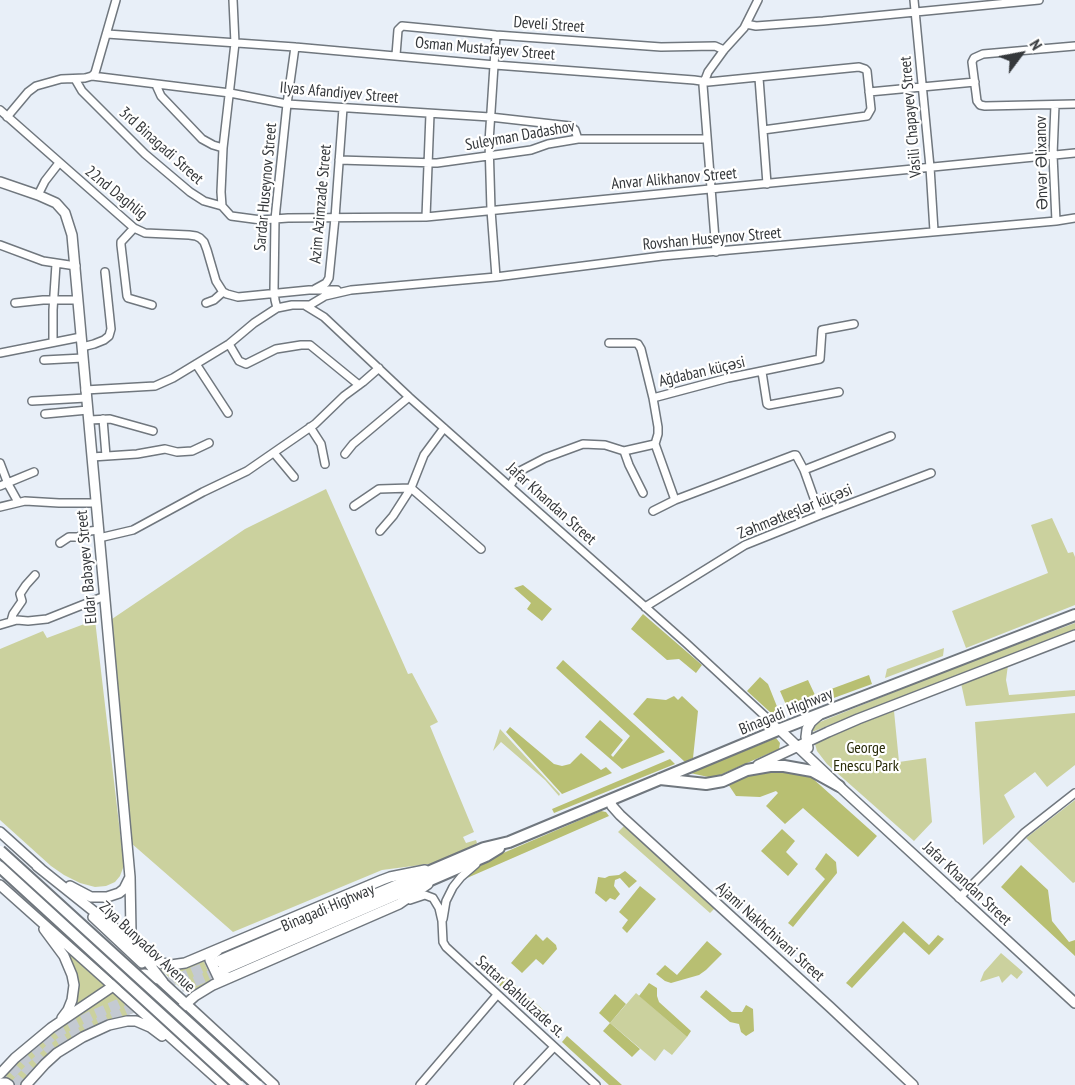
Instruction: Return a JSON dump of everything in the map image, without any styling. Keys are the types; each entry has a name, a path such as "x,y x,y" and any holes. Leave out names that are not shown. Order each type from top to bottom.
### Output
{"main road":[{"name":"Eldar Babayev Street","path":"0,182 56,203 65,213 72,235 130,877 131,932 140,952 164,982"},
{"name":"Binagadi Highway","path":"220,966 437,873 486,856 509,842 660,779 784,734 820,714 1075,615"},
{"path":"660,779 691,784 723,781 828,732 1075,635"},
{"path":"802,745 808,726 820,714"},
{"path":"783,754 789,747 784,734"},
{"name":"Jafar Khandan Street","path":"784,734 802,745 815,764 959,898 1074,999"},
{"path":"747,771 775,766 793,767 812,771 839,786"},
{"name":"Ajami Nakhchivani Street","path":"610,800 620,815 913,1085"},
{"name":"Ziya Bunyadov Avenue","path":"0,832 274,1085"},
{"name":"Binagadi Highway","path":"437,873 484,848 509,842"},
{"name":"Ziya Bunyadov Avenue","path":"0,851 257,1085"},
{"path":"37,866 77,890 100,898 119,893 124,889 130,877"},
{"path":"37,866 156,961 171,965 184,963 390,877 437,873"},
{"path":"0,867 238,1085"},
{"path":"141,1011 160,1021 168,1020 206,989 399,904 437,873"},
{"path":"0,885 224,1085"},
{"path":"30,911 64,956 74,985 68,1010 51,1028"},
{"path":"223,947 211,956 210,960 218,977 234,975"},
{"path":"130,1001 124,991 124,986 140,974"},
{"path":"0,1078 3,1071 27,1047 51,1028 128,977 140,974 150,975 164,982 176,1000 176,1014"},
{"path":"192,1055 181,1035 185,1026 194,1021 219,1033"},
{"path":"26,1085 64,1048 94,1032 121,1022 142,1023 174,1046 192,1055"},
{"path":"0,1083 9,1085"}],"street":[{"path":"92,76 97,70 116,0"},
{"path":"222,206 223,148 235,43 232,0"},
{"path":"716,252 703,81 724,50 746,24 758,0"},
{"name":"Vasili Chapayev Street","path":"914,0 934,231"},
{"path":"746,24 756,26 1039,0"},
{"name":"Develi Street","path":"396,55 398,30 402,26 661,46 715,46 724,50"},
{"name":"Osman Mustafayev Street","path":"107,34 295,47 715,82 859,67 867,71 869,92"},
{"path":"496,35 489,155 496,277"},
{"path":"1075,46 983,54 974,58 972,62 977,101 980,105 1075,104"},
{"name":"Sardar Huseynov Street","path":"274,310 275,219 295,47"},
{"name":"Ilyas Afandiyev Street","path":"7,117 32,88 39,84 92,76 230,93 287,104 490,117 570,126 578,139"},
{"path":"759,78 767,184"},
{"name":"3rd Binagadi Street","path":"75,79 82,91 145,154 190,192 204,201 222,206 227,213 236,218 275,219"},
{"path":"763,130 867,116 871,109 869,92 975,82"},
{"path":"156,85 161,96 202,139 223,148"},
{"name":"Ənvər Əlixanov","path":"1055,105 1053,155 1056,221"},
{"name":"Azim Azimzade Street","path":"309,290 320,287 328,281 343,108"},
{"name":"22nd Daghlig","path":"0,110 134,228 145,233 189,235 200,238 207,250 216,281 223,292"},
{"path":"426,217 430,114"},
{"name":"Suleyman Dadashov","path":"339,160 429,163 536,149 548,144 578,139 706,139"},
{"name":"Anvar Alikhanov Street","path":"275,219 426,217 1075,153"},
{"path":"38,195 45,181 59,163"},
{"name":"Rovshan Huseynov Street","path":"351,290 496,277 662,256 1075,218"},
{"path":"134,228 121,242 126,296 152,305"},
{"path":"0,245 34,259 76,266"},
{"path":"0,253 12,250"},
{"path":"53,342 56,264"},
{"path":"0,353 53,342 94,344 104,340 109,336 111,329 105,272"},
{"path":"206,303 214,300 223,292 238,297 309,290 351,290"},
{"path":"309,290 316,293 320,313"},
{"path":"32,401 155,386 173,378 229,344 274,310 292,304 313,304 325,296 351,290"},
{"path":"15,303 78,300"},
{"name":"Jafar Khandan Street","path":"306,305 320,313 444,428 784,734"},
{"name":"Ağdaban küçəsi","path":"655,444 658,427 653,398 728,378 820,359 822,330 854,324"},
{"path":"609,343 635,342 638,344 653,398"},
{"path":"229,344 239,361 246,363 276,349 310,345 359,385"},
{"path":"44,360 83,358"},
{"path":"196,364 228,413"},
{"path":"60,543 69,537 78,537 90,531 99,534 129,532 239,476 310,427 379,368"},
{"path":"762,372 769,405 839,392"},
{"path":"345,454 353,444 410,397"},
{"path":"45,414 88,415 153,431"},
{"path":"103,419 106,456"},
{"path":"310,427 321,444 325,464"},
{"path":"380,531 411,488 424,455 444,428"},
{"path":"804,470 891,436"},
{"path":"92,457 137,454 165,449 177,453 192,451 209,443"},
{"path":"510,486 518,472 545,458 583,444 605,444 624,451 655,444 675,500"},
{"path":"624,451 643,493"},
{"path":"274,453 294,477"},
{"path":"653,511 675,500 794,455 804,470 820,515"},
{"path":"0,463 18,502"},
{"path":"0,486 34,472"},
{"name":"Zəhmətkeşlər küçəsi","path":"645,607 745,545 931,473"},
{"path":"354,506 379,489 411,488 481,549"},
{"path":"0,507 25,501 96,503"},
{"path":"11,621 22,601 20,594 35,575"},
{"path":"0,625 11,621 47,619 105,596"},
{"path":"959,898 1024,833 1075,794"},
{"path":"442,921 446,901 453,887 461,877 486,856"},
{"path":"399,904 421,896 431,896 439,908 442,921"},
{"name":"Sattar Bahlulzade st.","path":"442,921 443,942 446,947 596,1085"},
{"path":"420,1085 497,995"},
{"path":"518,1085 554,1047"}],"green space":[{"path":"326,489 408,674 412,673 438,722 430,726 474,832 463,837 466,843 476,840 477,843 473,847 436,863 382,870 233,932 131,843 112,619 245,529"},
{"path":"1052,518 1068,553 1073,552 1075,557 1075,605 966,648 952,611 1048,573 1031,525"},
{"path":"523,585 552,609 542,621 527,609 531,603 514,588"},
{"path":"643,614 702,665 696,673 679,659 667,660 631,629"},
{"path":"95,620 123,868 115,882 95,887 80,883 51,866 0,820 0,649 43,631 47,638"},
{"path":"1075,623 1075,632 1009,657 1006,680 1009,695 1075,690 1075,696 966,706 959,674 812,732 815,724 956,667"},
{"path":"944,648 943,656 885,678 887,669"},
{"path":"563,660 665,752 622,769 585,737 600,720 623,740 611,755 613,757 630,736 556,668"},
{"path":"869,675 872,684 790,714 780,691 808,680 815,695"},
{"path":"760,677 768,684 780,714 771,713 747,691"},
{"path":"674,696 678,700 682,696 698,711 693,758 685,762 633,714 647,698 666,700"},
{"name":"George Enescu Park","path":"894,711 899,762 926,758 932,822 914,841 827,764 817,751 815,744"},
{"path":"1075,713 1075,765 1047,787 1035,772 1004,795 1015,817 983,845 975,722"},
{"path":"510,727 554,764 562,766 570,764 581,753 601,770 606,767 612,773 562,794 506,732"},
{"path":"500,729 560,794 559,796 545,780 501,742 493,751"},
{"path":"776,738 780,743 779,749 713,778 690,773"},
{"path":"670,759 675,764 554,813 552,809"},
{"path":"773,770 798,772 811,777 877,836 858,857 803,808 785,824 766,806 778,793 776,791 760,797 736,796 728,784 751,774"},
{"path":"1075,800 1075,882 1073,883 1026,838"},
{"path":"601,811 606,812 609,816 467,878 487,860"},
{"path":"624,826 715,908 710,913 618,832"},
{"path":"782,829 795,841 786,852 798,864 788,876 761,851"},
{"path":"826,853 836,862 837,873 793,927 788,923 825,879 815,869"},
{"path":"1021,865 1048,890 1052,921 1069,942 1075,940 1075,956 1001,887"},
{"path":"625,871 637,881 629,888 620,878 615,880 614,886 620,894 615,900 610,898 606,902 595,893 598,877 619,875"},
{"path":"640,886 656,899 627,933 622,928 628,920 619,912"},
{"path":"903,921 929,945 938,935 944,939 929,955 904,932 852,988 846,983"},
{"path":"536,934 543,941 547,937 557,949 543,965 536,959 522,973 511,963"},
{"path":"707,941 722,954 699,975 671,983 656,974 665,965 677,975"},
{"path":"67,951 105,986 73,1009 79,990 77,976"},
{"path":"1001,953 1023,972 1017,979 1011,974 1002,983 999,976 980,982 984,972"},
{"path":"204,961 212,980 189,993 160,969 182,969"},
{"path":"506,977 546,1013 537,1019 499,985"},
{"path":"649,983 657,988 659,1002 691,1031 687,1037 639,996"},
{"path":"706,990 732,1012 742,1012 746,1005 753,1009 754,1031 746,1036 741,1032 739,1024 730,1022 700,997"},
{"path":"113,992 136,1012 110,1021 52,1052 20,1085 2,1079 15,1063 44,1037"},
{"path":"636,993 687,1037 672,1055 664,1049 655,1061 610,1023"},
{"path":"615,994 626,1004 610,1023 599,1013"},
{"path":"610,1023 640,1049 632,1057 603,1031"},
{"path":"567,1036 622,1085 609,1085 562,1042"}],"tunnel":[{"path":"1,1085 24,1060 56,1033 219,961"},
{"path":"15,1085 50,1049 71,1036 222,970"}]}
